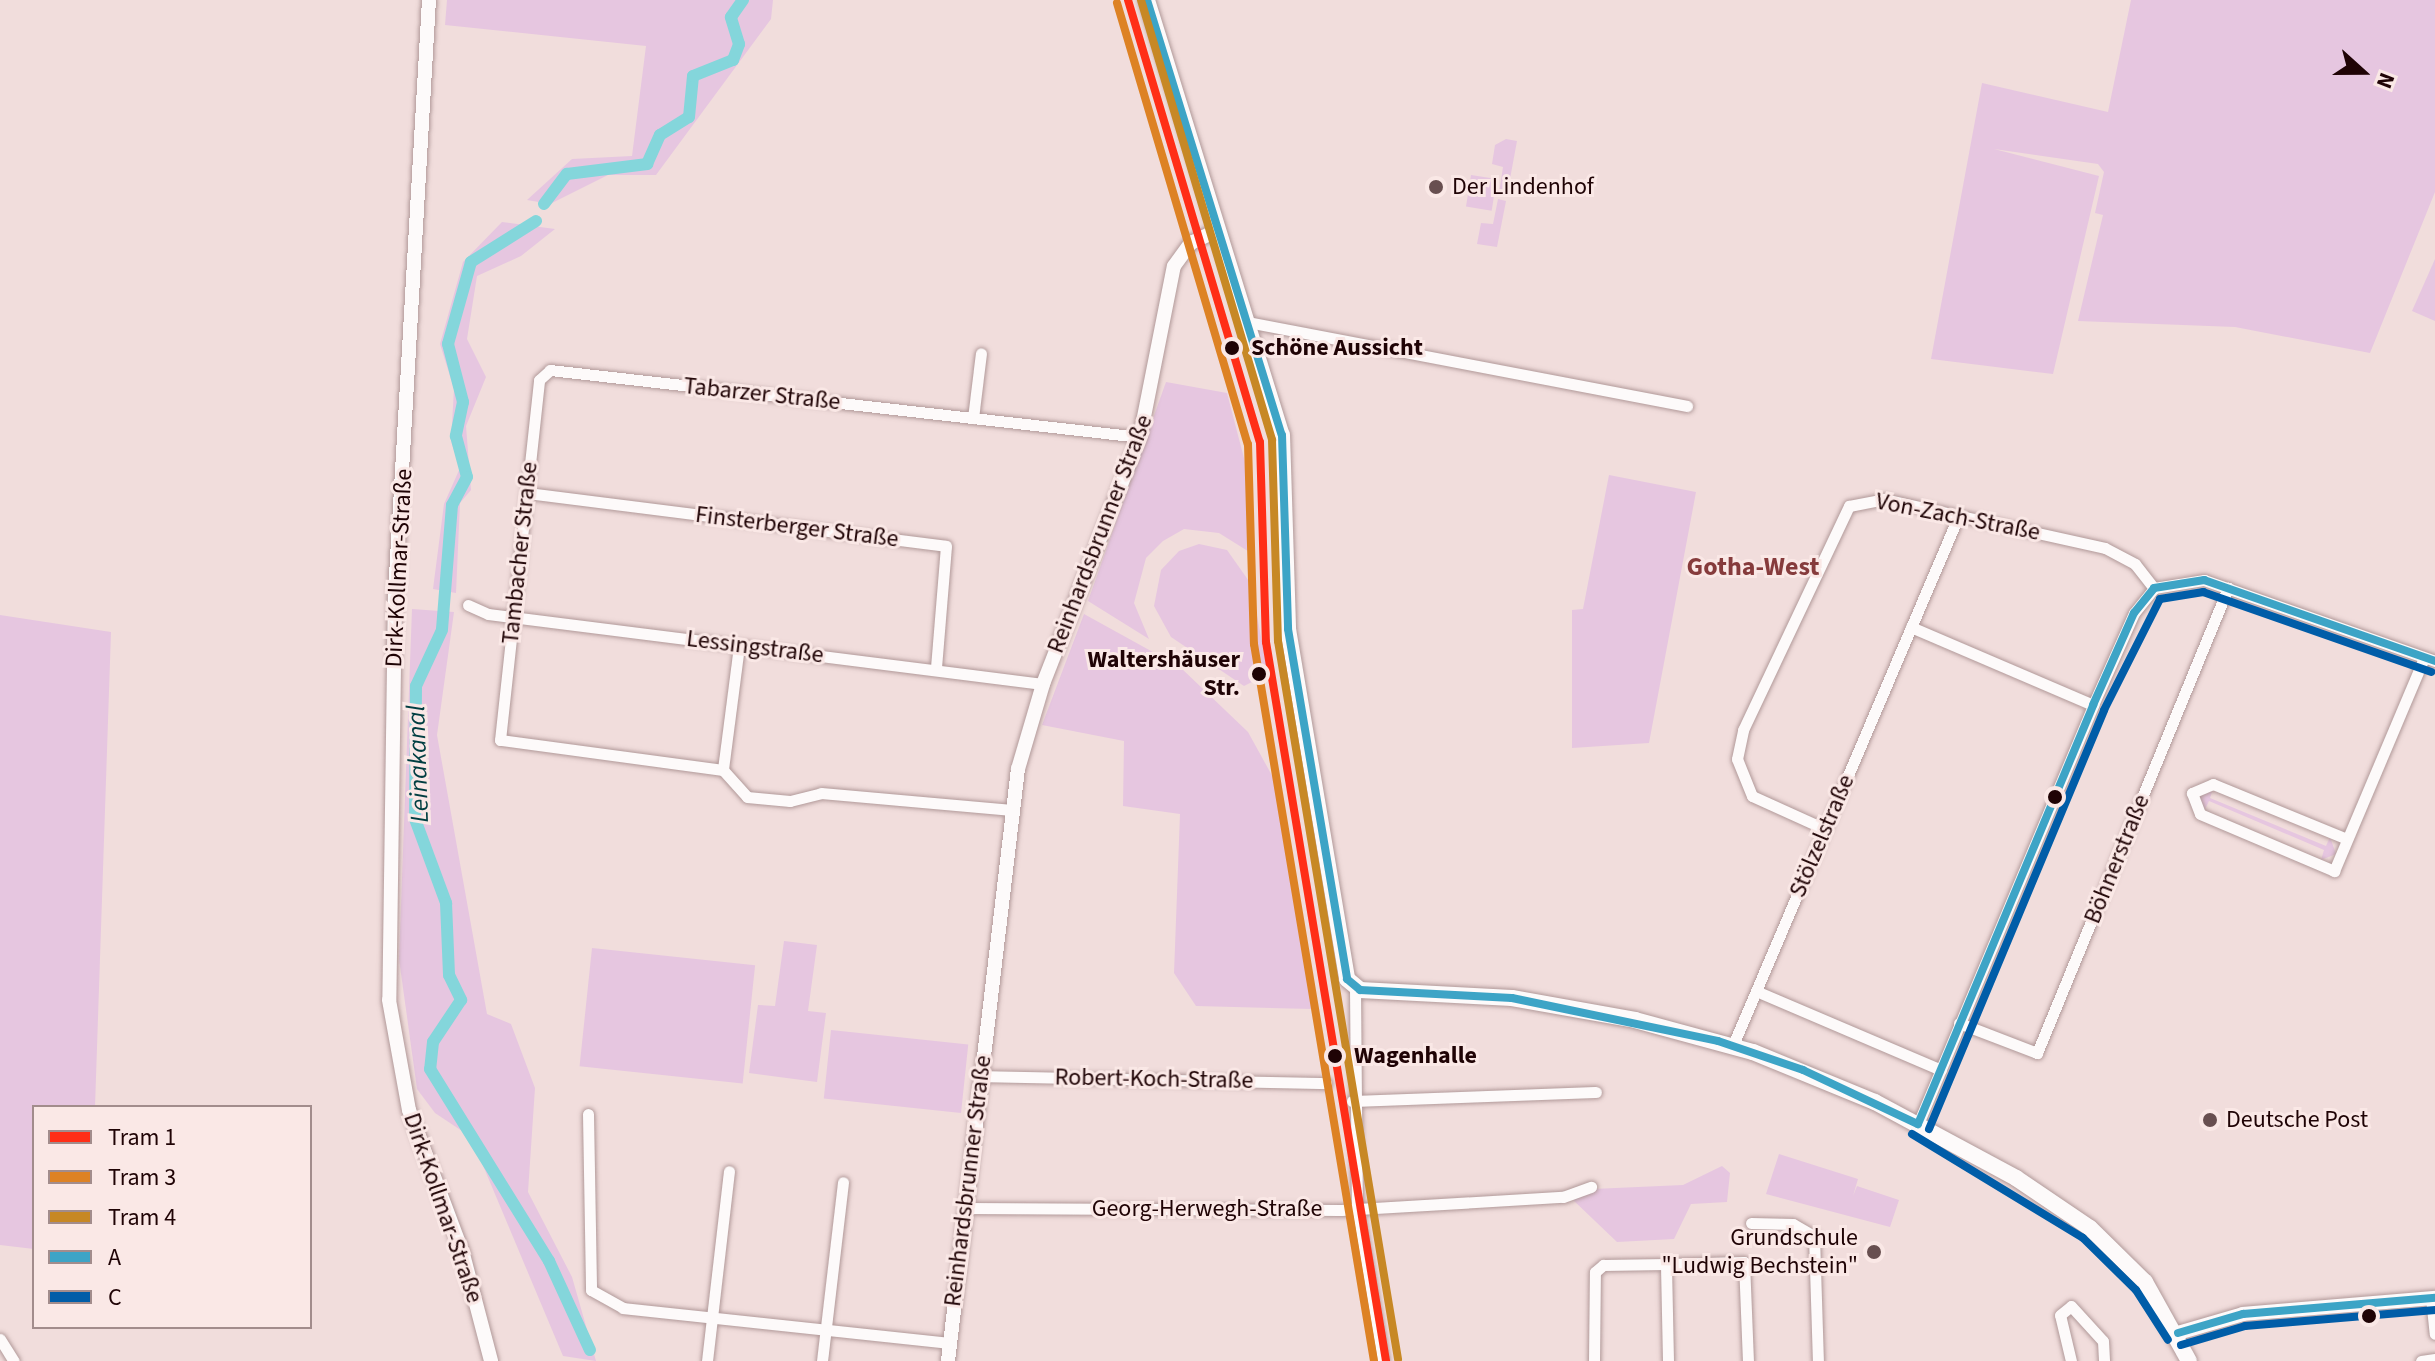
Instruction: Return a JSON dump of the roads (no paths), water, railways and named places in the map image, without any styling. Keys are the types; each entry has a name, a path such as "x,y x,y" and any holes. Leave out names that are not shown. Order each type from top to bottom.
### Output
{"main road":[{"path":"1147,0 1286,459 1288,633 1339,961 1362,989 1512,998 1733,1045 1918,1124 2090,1228 2145,1282 2178,1333 2189,1361"}],"street":[{"name":"Dirk-Kollmar-Straße","path":"429,0 395,589 389,989 409,1110 463,1254 491,1361"},
{"name":"Reinhardsbrunner Straße","path":"950,1361 949,1343 964,1208 1012,810 1043,684 1140,437 1174,266 1191,243 1218,230"},
{"path":"1247,322 1687,406"},
{"path":"973,418 981,353"},
{"name":"Tabarzer Straße","path":"550,370 1140,437"},
{"name":"Tambacher Straße","path":"550,370 539,380 500,740 723,770"},
{"name":"Finsterberger Straße","path":"527,493 946,546 936,667"},
{"name":"Von-Zach-Straße","path":"1825,829 1752,796 1737,759 1743,730 1835,523 1849,506 1876,498 2105,548 2135,564 2154,588"},
{"name":"Stölzelstraße","path":"1733,1045 1959,515"},
{"path":"1918,1124 2093,705 2134,613 2154,588 2189,578 2228,588 2429,660 2334,871 2200,814 2192,793 2213,784 2347,839"},
{"name":"Böhnerstraße","path":"1959,1023 2037,1053 2228,588"},
{"name":"Lessingstraße","path":"468,605 514,617 936,667 1043,684"},
{"path":"1911,627 2093,705"},
{"path":"739,646 723,770 747,797 790,801 821,793 1012,810"},
{"path":"1362,989 1352,1101 1357,1207 1383,1361"},
{"path":"1756,991 1941,1070"},
{"name":"Robert-Koch-Straße","path":"981,1076 1326,1083"},
{"path":"1352,1101 1596,1092"},
{"path":"588,1114 591,1290 623,1308 949,1343"},
{"path":"707,1361 729,1171"},
{"path":"822,1361 843,1182"},
{"name":"Georg-Herwegh-Straße","path":"964,1208 1357,1207 1563,1197 1591,1187"},
{"path":"1751,1223 1793,1224 1814,1236 1818,1361"},
{"path":"1594,1361 1595,1272 1603,1265 1744,1262 1748,1361"},
{"path":"1666,1264 1668,1361"},
{"path":"2178,1333 2243,1314 2433,1298 2435,1334"},
{"path":"2071,1361 2060,1315 2071,1306 2086,1314 2103,1341 2104,1361"},
{"path":"0,1339 14,1361"},
{"path":"2421,1361 2435,1359"}],"waterway":[{"name":"Leinakanal","path":"544,204 567,174 647,164 660,135 689,117 693,76 733,60 739,44 731,17 743,0"},
{"name":"Leinakanal","path":"536,221 471,262 448,344 463,402 456,436 467,477 452,505 442,630 416,686 415,819 446,903 449,975 461,1000 433,1042 430,1069 549,1261 590,1350"}],"tram line":[{"name":"1","path":"1128,0 1260,442 1266,642 1386,1361"},
{"name":"4","path":"1141,0 1272,440 1278,641 1398,1359"},
{"name":"3","path":"1117,3 1248,444 1254,644 1374,1361"}],"place":[{"name":"Der Lindenhof","path":"1436,187"},
{"name":"Schöne Aussicht","path":"1232,348"},
{"name":"Waltershäuser Str.","path":"1259,674"},
{"name":"Wagenhalle","path":"1335,1056"},
{"name":"Deutsche Post","path":"2210,1120"},
{"name":"Grundschule \"Ludwig Bechstein\"","path":"1874,1252"}],"district":[{"name":"Gotha-West","path":"1753,567"}]}
